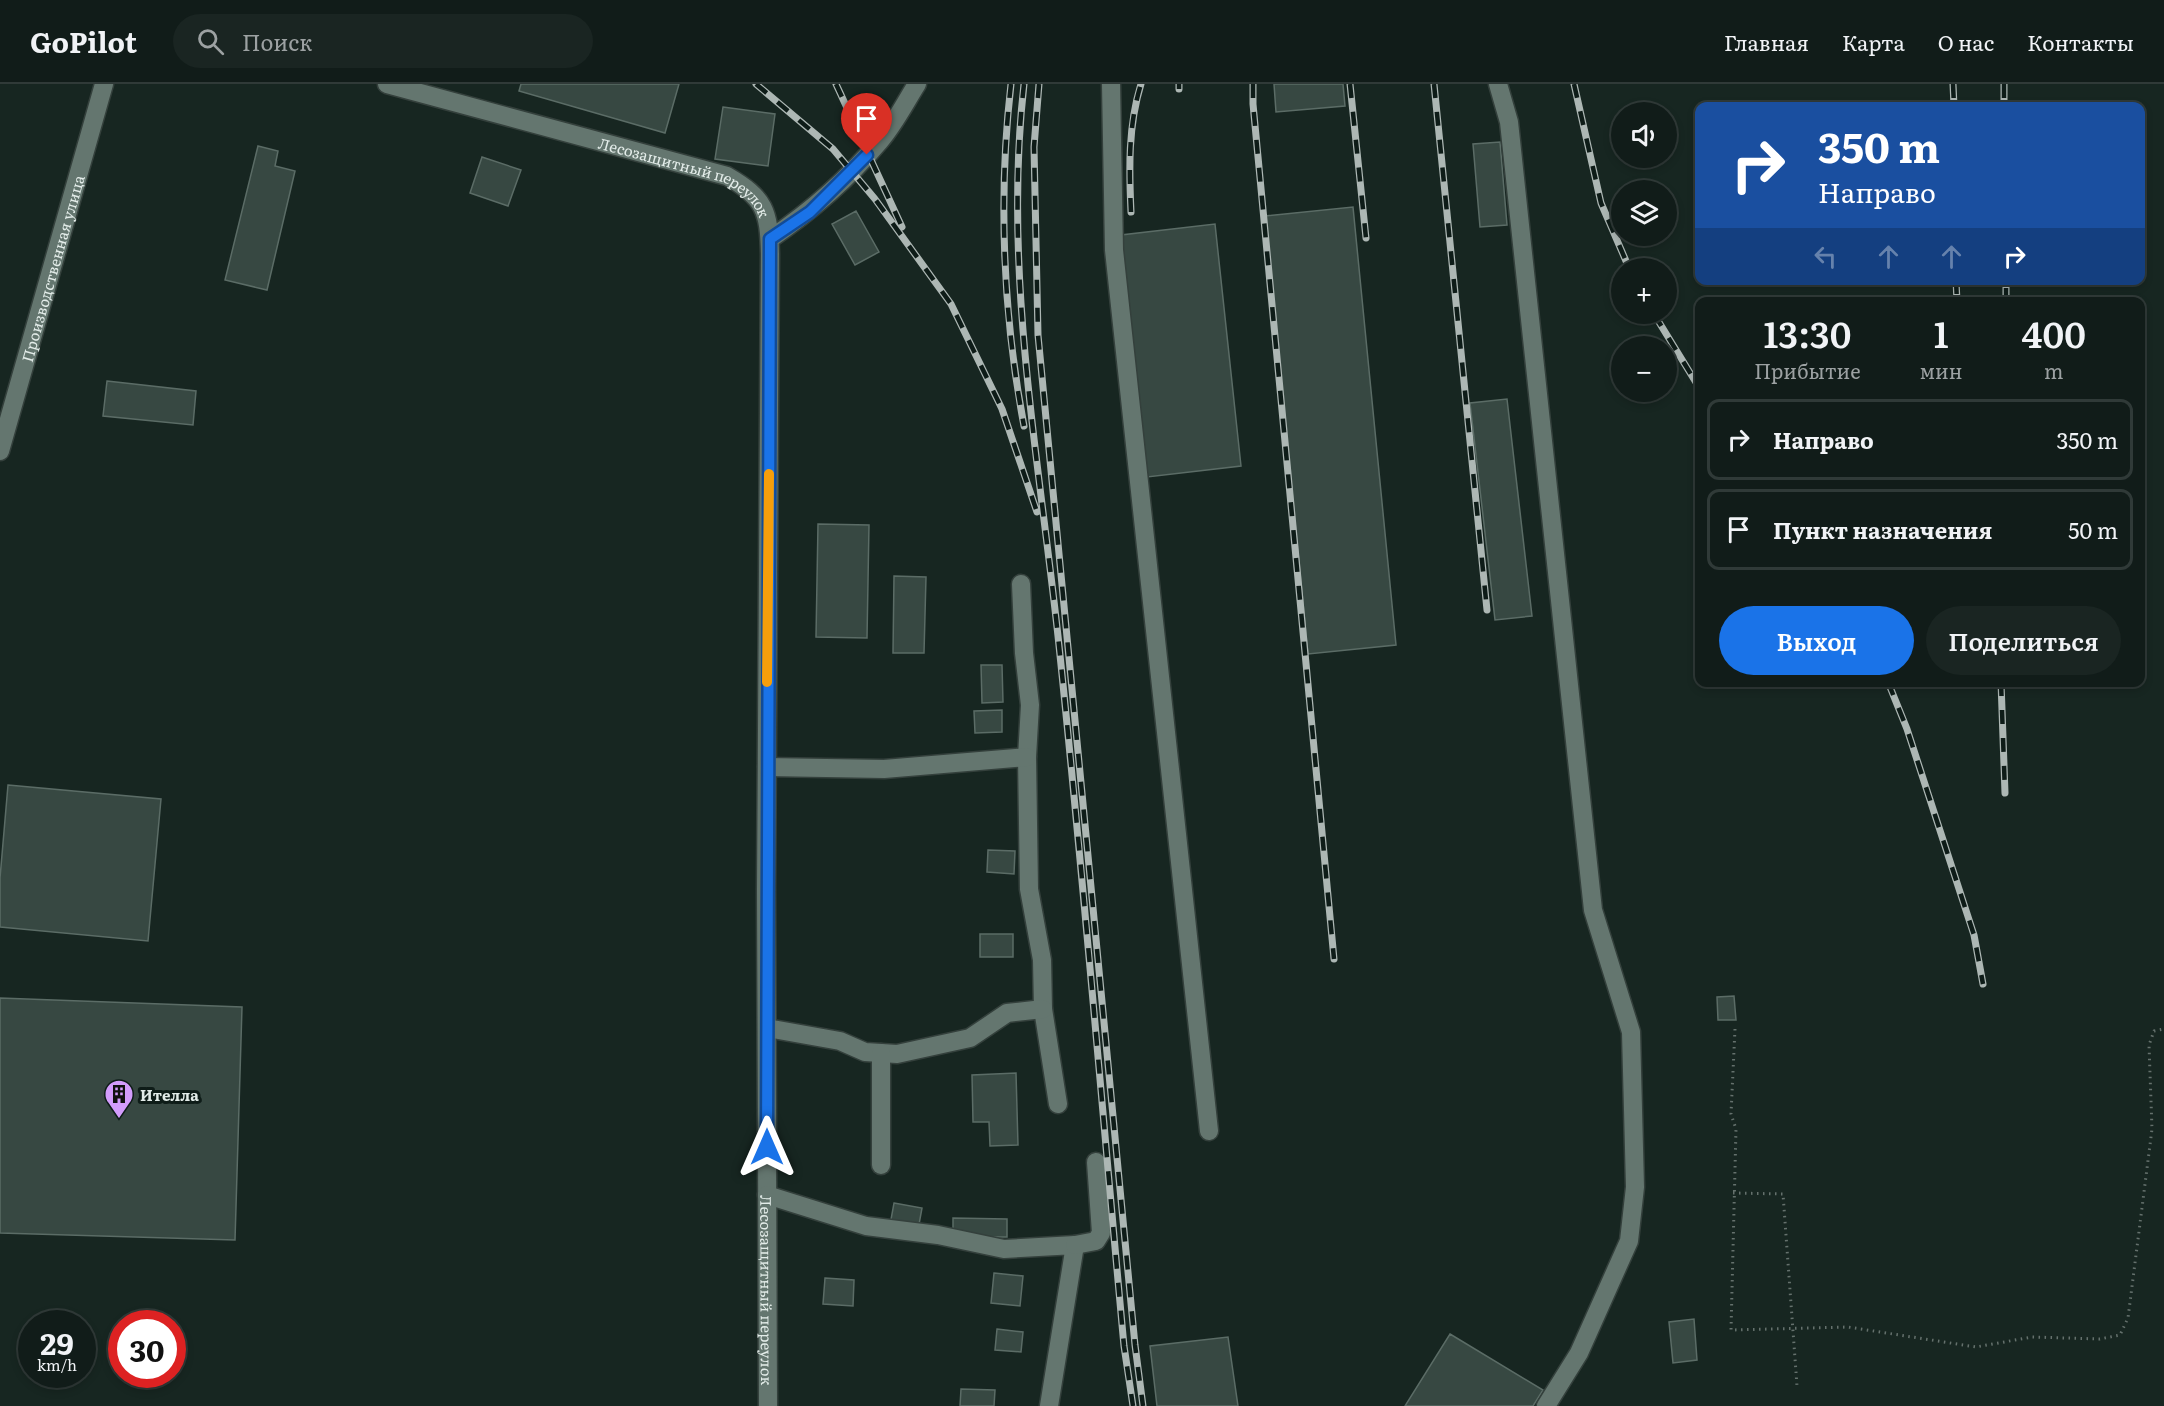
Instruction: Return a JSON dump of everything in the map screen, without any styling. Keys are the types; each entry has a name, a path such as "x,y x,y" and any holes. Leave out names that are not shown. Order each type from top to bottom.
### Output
{"street":[{"name":"Производственная улица","path":"0,451 104,84"},
{"name":"Лесозащитный переулок","path":"387,84 727,176 749,189 766,208 770,239 766,1028 768,1406"},
{"path":"770,239 810,212 841,183 881,140 917,84"},
{"path":"1111,84 1115,262 1209,1131"},
{"path":"1498,84 1509,122 1593,910 1631,1032 1636,1142 1635,1187 1629,1241 1579,1353 1546,1406"},
{"path":"1021,584 1023,653 1030,705 1027,758 1029,889 1042,960 1043,1009 1058,1104"},
{"path":"767,767 884,769 1027,758"},
{"path":"766,1028 840,1041 865,1052 897,1054 970,1038 1007,1013 1043,1009"},
{"path":"881,1053 881,1165"},
{"path":"767,1195 866,1226 938,1235 1004,1249 1075,1245 1096,1241 1101,1233 1096,1162"},
{"path":"1048,1406 1075,1245"}],"path":[{"path":"1735,1029 1731,1114 1736,1129 1731,1330 1848,1327 1976,1347 2032,1336 2100,1339 2120,1335 2128,1318 2152,1129 2149,1045 2154,1031 2164,1029"},
{"path":"1733,1193 1783,1194 1797,1386"}],"building":[{"path":"521,84 679,84 665,133 519,91"},
{"path":"1274,84 1343,84 1345,106 1276,112"},
{"path":"723,107 775,114 768,166 715,159"},
{"path":"1500,142 1507,225 1480,227 1473,144"},
{"path":"258,146 278,151 275,166 295,171 267,290 225,280"},
{"path":"482,157 521,170 508,206 470,193"},
{"path":"1353,207 1396,645 1308,654 1265,216"},
{"path":"856,211 879,252 855,265 832,224"},
{"path":"1215,224 1241,466 1147,477 1121,235"},
{"path":"107,381 196,391 193,425 103,416"},
{"path":"1507,399 1532,616 1495,620 1470,403"},
{"path":"818,524 869,525 867,638 816,637"},
{"path":"894,576 926,577 924,653 893,653"},
{"path":"981,665 1002,665 1003,702 982,703"},
{"path":"1002,710 1002,732 975,733 974,711"},
{"path":"8,785 161,799 148,941 0,927 0,878"},
{"path":"988,850 1015,851 1014,874 987,872"},
{"path":"980,934 1013,934 1013,957 980,957"},
{"path":"1734,996 1736,1020 1718,1020 1717,997"},
{"name":"Ителла","path":"0,998 242,1007 235,1240 0,1233"},
{"path":"1016,1073 1018,1145 990,1146 989,1122 973,1122 972,1075"},
{"path":"894,1203 922,1208 918,1230 890,1225"},
{"path":"953,1218 1007,1219 1007,1237 953,1237"},
{"path":"994,1273 1023,1276 1020,1306 991,1303"},
{"path":"825,1278 854,1280 853,1306 823,1304"},
{"path":"1694,1319 1697,1360 1673,1363 1669,1322"},
{"path":"997,1329 1023,1332 1021,1352 995,1350"},
{"path":"1450,1334 1543,1390 1533,1406 1405,1406"},
{"path":"1228,1337 1238,1406 1157,1406 1150,1346"},
{"path":"961,1389 995,1390 994,1406 960,1406"}],"railway":[{"path":"756,84 833,149 875,199 951,304 1002,409 1037,512"},
{"path":"836,84 902,227"},
{"path":"1011,84 1005,169 1005,255 1011,341 1024,426"},
{"path":"1024,84 1019,153 1020,291 1033,429 1058,636 1124,1346 1133,1406"},
{"path":"1039,84 1034,147 1038,335 1135,1345 1143,1406"},
{"path":"1131,212 1132,132 1141,84"},
{"path":"1179,84 1179,89"},
{"path":"1253,84 1253,104 1334,959"},
{"path":"1350,84 1366,238"},
{"path":"1434,84 1487,610"},
{"path":"1574,84 1601,203 1625,258"},
{"path":"1953,84 1954,102"},
{"path":"2004,84 2004,102"},
{"path":"1956,285 1957,297"},
{"path":"2006,285 2006,297"},
{"path":"1660,324 1695,381"},
{"path":"1890,687 1907,729 1974,935 1983,984"},
{"path":"2001,687 2005,793"}],"slow traffic":[{"path":"767,682 769,474"}],"place":[{"name":"Ителла","path":"119,1120"}],"route":[{"path":"767,1147 766,889 770,239 810,212 867,155"}]}
